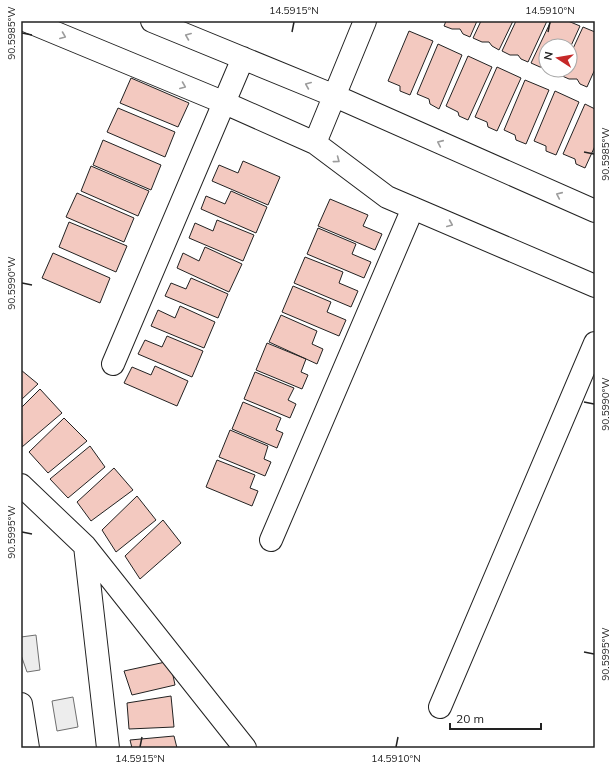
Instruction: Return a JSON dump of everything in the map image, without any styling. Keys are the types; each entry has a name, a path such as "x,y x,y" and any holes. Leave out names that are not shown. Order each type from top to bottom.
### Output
{"street":[{"path":"27,21 225,103 315,143 387,197 595,286"},
{"path":"152,21 335,96 595,211"},
{"path":"315,143 365,21"},
{"path":"113,364 243,58"},
{"path":"271,540 413,208"},
{"path":"440,707 595,343"},
{"path":"21,485 85,546 245,748"},
{"path":"85,546 108,748"},
{"path":"21,704 28,748"}],"shaded area":[{"path":"36,635 40,670 27,672 21,655 21,637"},
{"path":"73,697 78,727 57,731 52,701"}],"building":[{"path":"446,21 477,21 470,37 463,34 460,29 452,29 444,26"},
{"path":"481,21 513,21 499,50 492,46 489,42 482,42 473,38"},
{"path":"516,21 547,21 528,62 521,59 518,55 510,55 502,51"},
{"path":"551,21 568,21 580,26 575,38 543,38"},
{"path":"583,27 595,32 595,69 587,87 580,84 577,79 567,78 578,78 578,38"},
{"path":"409,31 433,41 410,95 400,91 400,86 388,81"},
{"path":"438,44 462,55 439,109 430,104 429,99 417,94"},
{"path":"538,48 538,66 531,63"},
{"path":"468,56 492,67 468,120 459,116 458,112 446,106"},
{"path":"497,67 521,78 497,131 488,127 487,122 475,117"},
{"path":"131,78 189,103 178,127 120,103"},
{"path":"525,80 549,90 526,144 516,140 515,135 504,130"},
{"path":"555,91 579,102 556,155 546,151 546,146 534,141"},
{"path":"585,104 595,109 595,146 585,168 576,164 575,159 563,154"},
{"path":"118,108 175,132 165,157 107,132"},
{"path":"103,140 161,165 151,190 93,165"},
{"path":"243,161 280,177 268,205 212,181 219,165 238,173"},
{"path":"91,166 149,191 138,216 81,191"},
{"path":"231,191 267,207 256,233 201,209 206,196 225,204"},
{"path":"77,193 134,218 124,242 66,217"},
{"path":"330,199 368,215 363,226 382,234 375,250 318,226"},
{"path":"217,220 254,235 243,261 189,238 195,223 213,231"},
{"path":"69,222 127,246 116,272 59,247"},
{"path":"318,228 356,244 352,254 371,262 364,278 307,254"},
{"path":"205,247 242,264 229,292 177,268 183,253 199,261"},
{"path":"53,253 110,278 100,303 42,278"},
{"path":"305,257 343,272 339,283 358,291 351,307 294,283"},
{"path":"191,278 228,294 218,318 165,296 171,283 186,289"},
{"path":"293,286 331,302 327,312 346,320 339,336 282,312"},
{"path":"180,306 215,322 204,348 151,326 158,310 175,318"},
{"path":"281,315 317,331 312,344 323,349 317,364 269,342"},
{"path":"167,336 203,351 192,377 138,354 145,340 162,347"},
{"path":"267,343 306,359 301,372 308,375 302,389 256,370"},
{"path":"155,366 188,381 177,406 124,383 132,367 151,375"},
{"path":"21,370 38,384 21,400"},
{"path":"255,372 294,388 288,400 296,404 290,418 244,399"},
{"path":"40,389 62,413 22,447 21,408"},
{"path":"243,402 281,418 276,430 283,433 277,448 232,429"},
{"path":"64,418 87,441 48,473 29,452"},
{"path":"230,430 268,446 264,459 271,462 265,476 219,457"},
{"path":"90,446 105,467 68,498 50,479"},
{"path":"217,460 255,475 250,488 258,491 252,506 206,487"},
{"path":"114,468 133,490 91,521 77,502"},
{"path":"137,496 156,520 116,552 102,530"},
{"path":"163,520 181,543 140,579 125,556"},
{"path":"170,661 175,685 132,695 124,671"},
{"path":"171,696 174,727 129,729 127,703"},
{"path":"174,736 177,748 132,748 130,740"}]}
